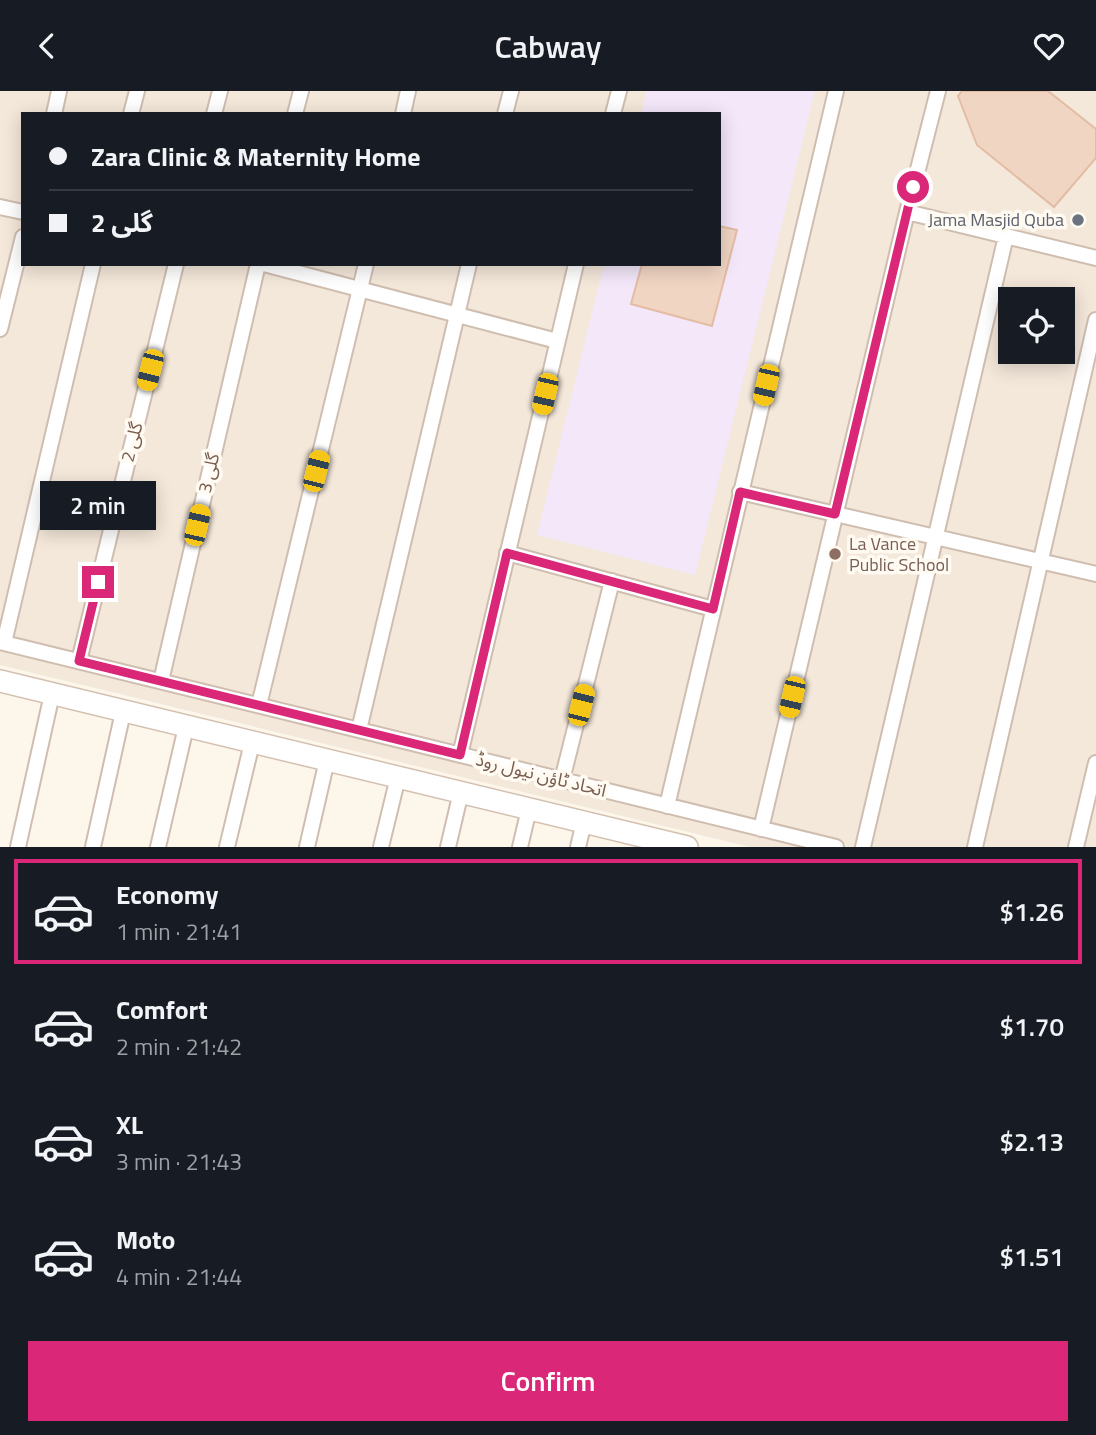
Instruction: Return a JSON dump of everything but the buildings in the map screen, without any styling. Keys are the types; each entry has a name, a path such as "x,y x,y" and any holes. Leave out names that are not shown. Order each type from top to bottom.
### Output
{"street":[{"path":"55,112 60,91"},
{"path":"132,112 137,91"},
{"path":"215,112 220,91"},
{"path":"295,112 300,91"},
{"path":"403,112 408,91"},
{"path":"506,112 511,91"},
{"path":"614,112 619,91"},
{"path":"667,806 835,91"},
{"path":"761,828 938,91"},
{"path":"0,207 21,212"},
{"path":"907,212 1096,258"},
{"path":"863,847 1006,236"},
{"path":"0,330 21,245"},
{"path":"2,643 93,266"},
{"name":"گلی 2","path":"79,661 176,266"},
{"name":"گلی 3","path":"161,681 258,266"},
{"path":"272,266 557,341"},
{"path":"259,705 366,266"},
{"path":"359,730 469,266"},
{"path":"460,755 576,266"},
{"path":"975,847 1096,320"},
{"path":"740,492 1096,574"},
{"path":"507,553 713,609"},
{"path":"562,780 612,581"},
{"name":"اتحاد ٹاؤن نیول روڈ","path":"2,643 836,847"},
{"path":"0,681 677,846"},
{"path":"18,847 52,694"},
{"path":"93,847 123,712"},
{"path":"158,847 186,727"},
{"path":"227,847 252,743"},
{"path":"307,847 327,760"},
{"path":"1076,847 1096,763"},
{"path":"382,847 398,777"},
{"path":"448,847 461,792"},
{"path":"520,847 528,809"},
{"path":"578,847 584,822"}],"shaded area":[{"path":"0,91 1096,91 1096,847 750,847 0,665"},
{"path":"647,91 815,91 695,575 537,535 604,266 721,266 721,112 642,112"}],"place":[{"name":"Jama Masjid Quba","path":"1078,220"},
{"name":"La Vance Public School","path":"835,554"}],"route":[{"path":"98,582 79,661 460,755 507,553 713,609 740,492 835,514 913,187"}]}
